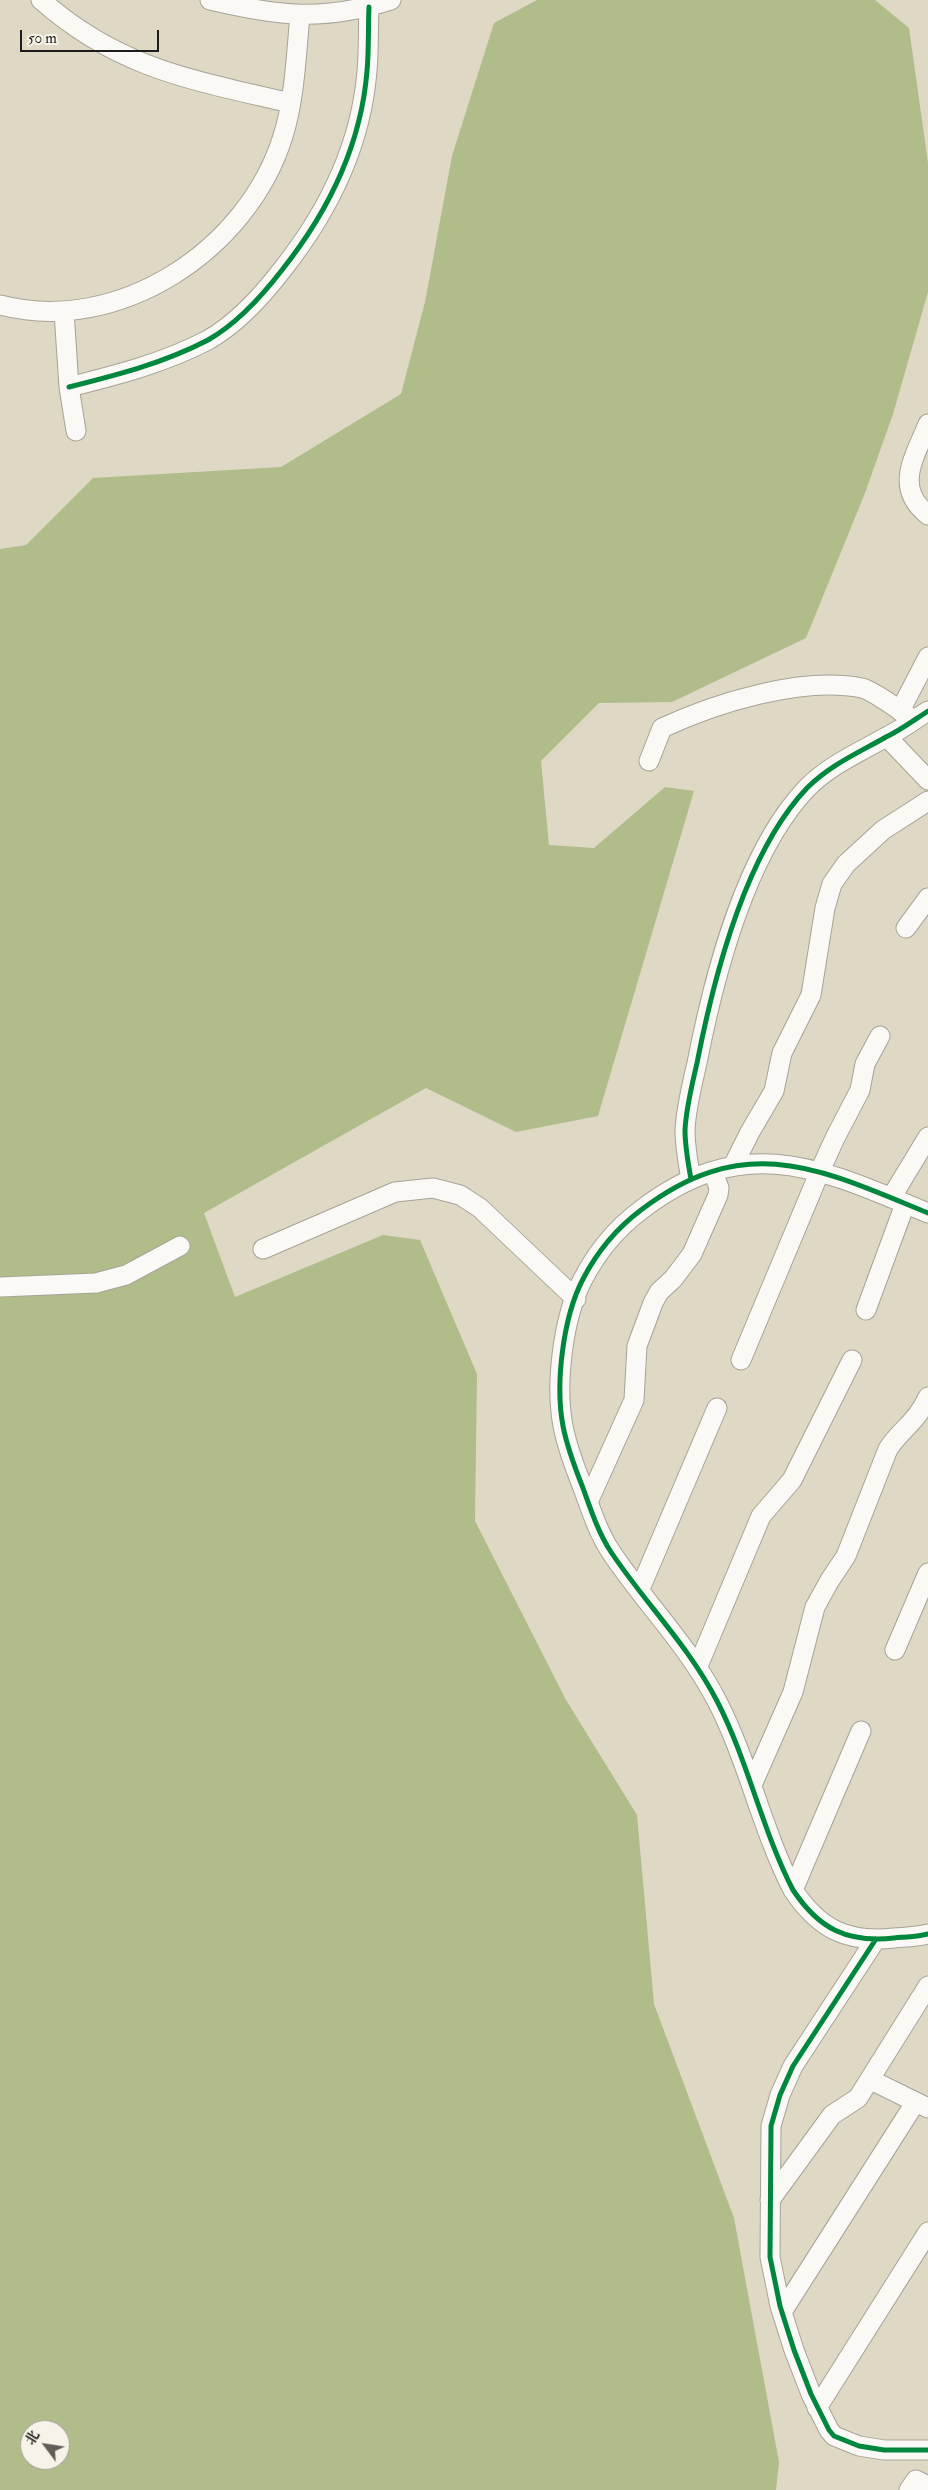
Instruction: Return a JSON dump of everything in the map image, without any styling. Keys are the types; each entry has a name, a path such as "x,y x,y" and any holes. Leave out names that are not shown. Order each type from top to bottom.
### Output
{"street":[{"path":"42,0 90,38 137,62 166,73 290,103"},
{"path":"210,0 279,14 300,16 322,7 369,7 391,0"},
{"path":"69,387 142,368 210,339 234,322 253,304 286,266 322,214 344,171 363,102 367,71 369,7"},
{"path":"0,305 64,312 108,304 155,286 218,240 248,205 263,181 283,136 290,103 300,16"},
{"path":"64,312 69,387 76,431"},
{"path":"928,424 912,463 908,483 912,498 928,515"},
{"path":"691,1179 686,1153 685,1129 700,1046 726,949 753,872 775,829 808,788 846,757 887,737 914,714 928,657"},
{"path":"648,761 662,728 700,711 758,694 821,686 864,688 914,714"},
{"path":"887,737 928,780"},
{"path":"734,1166 750,1132 774,1091 782,1053 811,995 825,908 832,884 846,864 883,830 928,801"},
{"path":"906,928 928,898"},
{"path":"742,1360 820,1171 860,1090 865,1064 880,1036"},
{"path":"866,1310 898,1201 928,1136"},
{"path":"928,1213 845,1179 804,1167 769,1162 734,1166 674,1186 621,1226 596,1256 582,1281 576,1299 564,1348 560,1387 563,1425 594,1521 611,1551 698,1666 718,1703 752,1784 784,1873 793,1890 811,1914 828,1927 845,1935 861,1939 876,1939 928,1934"},
{"path":"588,1502 634,1400 637,1346 653,1303 659,1292 674,1279 692,1254 718,1195 719,1188 713,1172"},
{"path":"263,1249 395,1192 433,1188 460,1195 480,1208 576,1299"},
{"path":"0,1287 96,1283 126,1275 180,1246"},
{"path":"698,1666 761,1516 792,1480 852,1360"},
{"path":"752,1784 793,1692 816,1608 830,1580 846,1556 888,1449 916,1420 928,1397"},
{"path":"640,1589 717,1408"},
{"path":"896,1650 928,1573"},
{"path":"793,1890 861,1731"},
{"path":"876,1939 793,2066 780,2094 771,2126 770,2257 782,2312 794,2350 817,2408 829,2430 834,2436 844,2441 884,2450 928,2450"},
{"path":"770,2200 827,2120 858,2098 928,1986"},
{"path":"782,2312 922,2106 870,2080"},
{"path":"817,2408 928,2232"}],"green space":[{"path":"537,0 875,0 909,28 928,163 928,292 893,414 865,493 806,638 672,702 599,703 541,761 549,845 594,848 665,787 694,791 598,1116 516,1132 426,1088 204,1213 235,1297 383,1235 420,1240 477,1374 475,1521 566,1700 637,1815 654,2004 734,2218 779,2462 776,2490 0,2490 0,549 26,545 93,478 281,467 401,394 425,302 452,156 494,23"}],"cycle path":[{"path":"69,387 157,362 208,340 239,317 274,280 314,225 340,177 350,152 364,99 368,63 369,7"},
{"path":"691,1179 685,1130 704,1029 735,917 749,881 766,846 785,815 816,780 845,760 928,711"},
{"path":"928,1213 853,1183 818,1172 784,1165 750,1164 715,1171 679,1185 641,1210 624,1225 601,1250 583,1279 570,1312 566,1331 562,1351 560,1391 563,1426 567,1442 592,1513 606,1544 624,1571 693,1661 717,1701 738,1747 772,1844 793,1890 813,1915 824,1924 848,1935 877,1939 928,1934"},
{"path":"876,1939 793,2066 780,2095 771,2126 770,2257 780,2306 794,2350 811,2394 829,2430 834,2436 859,2446 884,2450 928,2450"}]}
